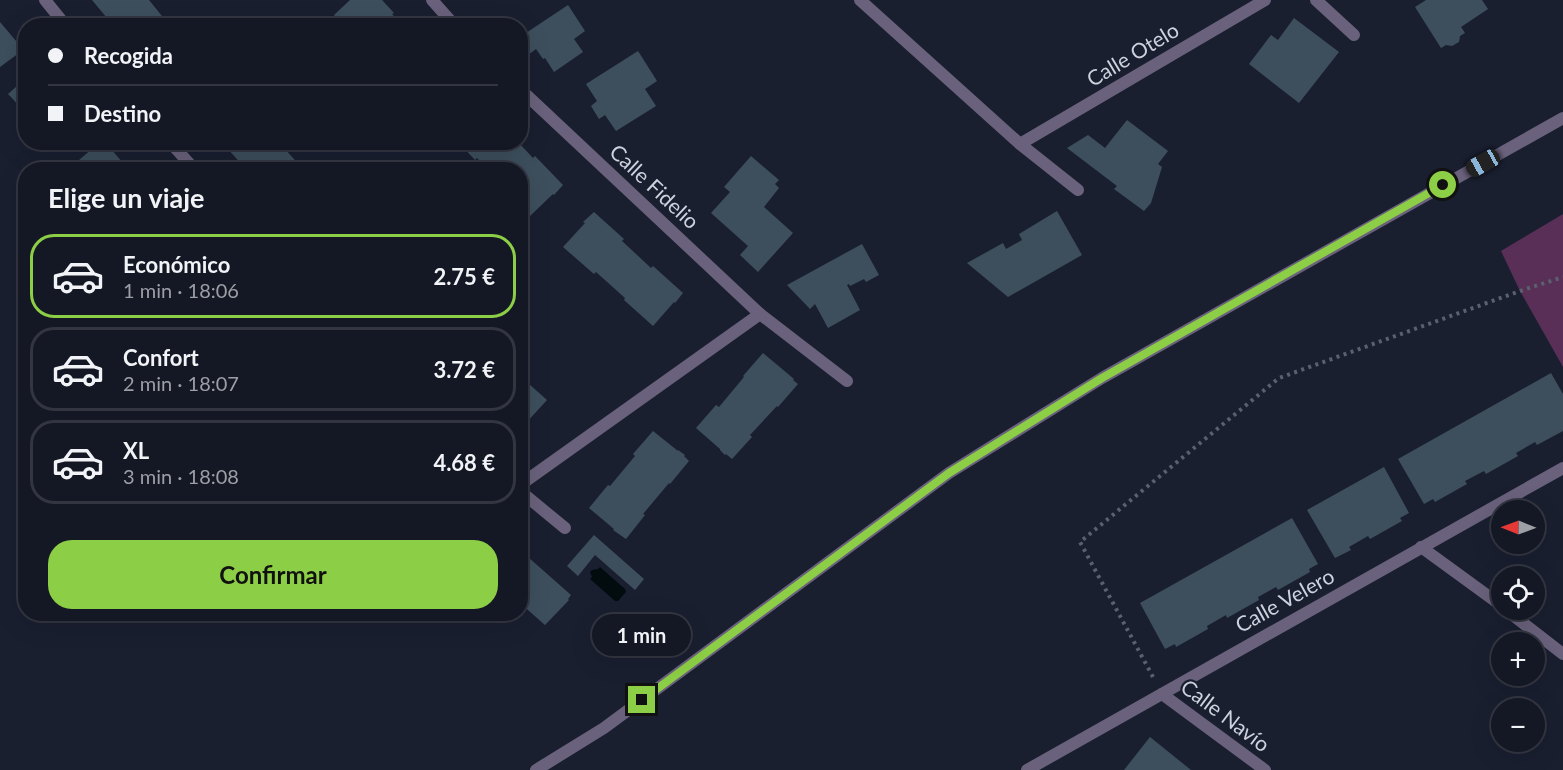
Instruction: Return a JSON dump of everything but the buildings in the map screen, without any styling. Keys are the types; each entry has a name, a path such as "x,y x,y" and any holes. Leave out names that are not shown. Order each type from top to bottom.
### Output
{"street":[{"path":"45,0 60,18"},
{"path":"432,0 448,18"},
{"path":"860,0 1020,144 1078,190"},
{"name":"Calle Otelo","path":"1020,144 1265,0"},
{"path":"1316,0 1354,35"},
{"name":"Calle Fidelio","path":"528,96 760,314 847,381"},
{"path":"536,770 604,728 949,473 1102,378 1563,118"},
{"path":"177,150 188,162"},
{"path":"528,479 760,314"},
{"name":"Calle Velero","path":"1027,770 1563,468"},
{"path":"528,498 565,528"},
{"path":"1421,548 1491,598"},
{"path":"1519,620 1563,654"},
{"name":"Calle Navío","path":"1162,693 1265,770"}],"path":[{"path":"1162,693 1080,543 1279,378 1563,277"}],"shaded area":[{"path":"1563,214 1563,367 1520,291 1501,251"},
{"path":"600,567 625,589 626,592 618,601 615,601 590,579 592,577 590,572"}],"route":[{"path":"642,700 949,473 1102,378 1443,185"}]}
